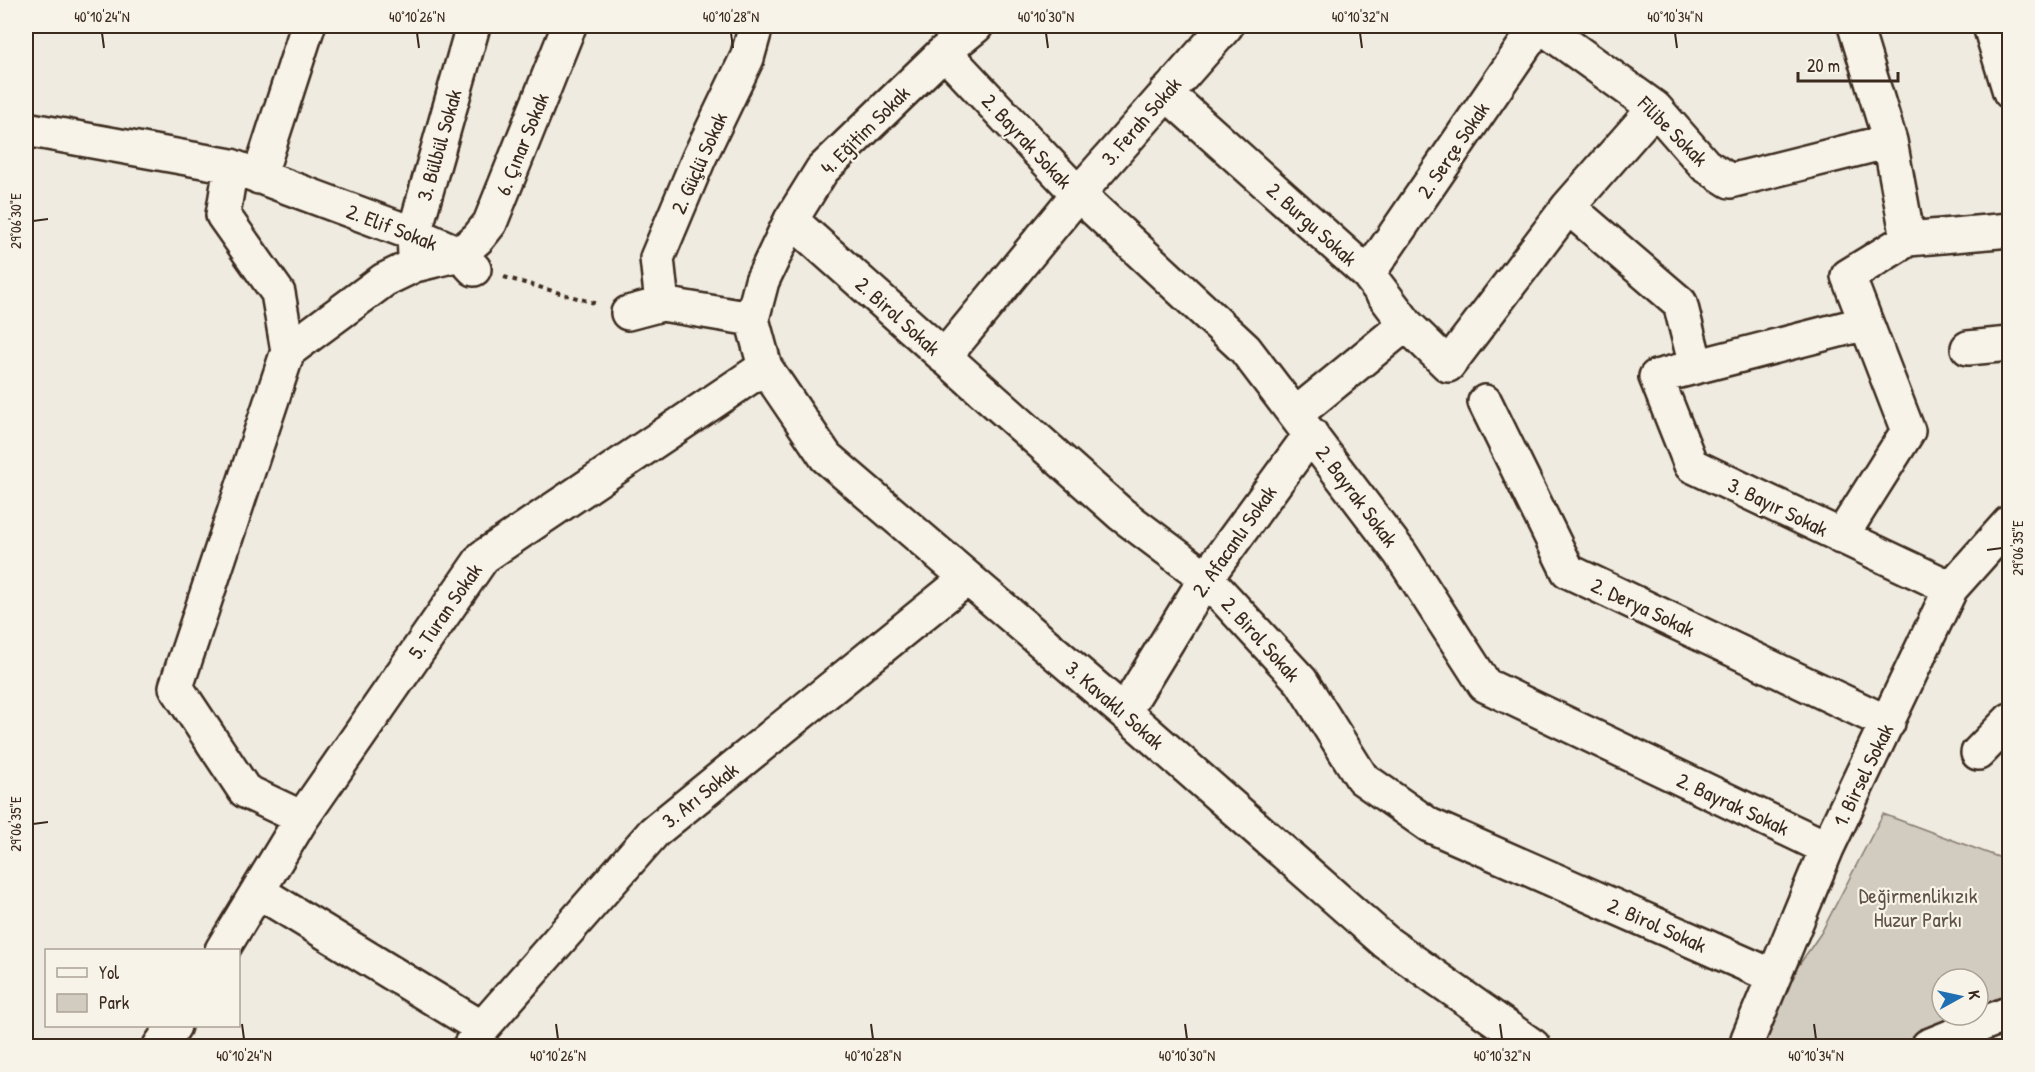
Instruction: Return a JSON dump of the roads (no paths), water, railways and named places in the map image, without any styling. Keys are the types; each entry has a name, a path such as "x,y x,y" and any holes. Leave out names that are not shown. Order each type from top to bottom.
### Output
{"street":[{"path":"302,818 245,791 176,687 288,351 278,293 223,215 245,171 308,26"},
{"name":"3. Bülbül Sokak","path":"415,249 472,26"},
{"name":"6. Çınar Sokak","path":"467,261 478,238 490,223 569,26"},
{"name":"2. Güçlü Sokak","path":"662,304 657,258 699,158 747,58 756,26"},
{"name":"4. Eğitim Sokak","path":"752,318 762,281 791,220 822,170 944,52 976,26"},
{"name":"3. Ferah Sokak","path":"944,357 1078,195 1226,26"},
{"name":"Filibe Sokak","path":"1539,26 1655,108 1705,165 1730,181 1890,141"},
{"name":"2. Serçe Sokak","path":"1368,274 1539,26"},
{"path":"1855,26 1890,141 1908,239"},
{"path":"1990,26 2010,92"},
{"name":"2. Bayrak Sokak","path":"944,52 1078,195 1245,349 1400,553 1485,685 1827,848"},
{"name":"2. Burgu Sokak","path":"1166,93 1368,274 1406,324 1448,365 1568,207"},
{"path":"1655,108 1568,207 1680,303 1696,366 1866,323"},
{"name":"2. Elif Sokak","path":"26,129 65,134 245,171 415,249 467,261"},
{"name":"2. Birol Sokak","path":"791,220 1121,514 1206,578 1300,681 1362,778 1429,825 1773,976"},
{"path":"1841,537 1908,431 1848,276 1908,239 2010,230"},
{"path":"288,351 384,280 415,249"},
{"path":"628,313 662,304 752,318"},
{"name":"3. Kavaklı Sokak","path":"752,318 765,367 826,457 1124,712 1387,943 1533,1047"},
{"name":"2. Afacanlı Sokak","path":"1124,712 1303,424 1406,324"},
{"path":"1968,348 2010,344"},
{"name":"3. Bayır Sokak","path":"1696,366 1656,377 1691,465 1952,588"},
{"name":"5. Turan Sokak","path":"223,949 302,818 483,557 765,367"},
{"name":"2. Derya Sokak","path":"1485,402 1568,571 1888,723"},
{"name":"1. Birsel Sokak","path":"1749,1047 1748,1039 1827,848 1952,588 2010,522"},
{"name":"3. Arı Sokak","path":"476,1037 654,832 966,579"},
{"path":"1978,753 2010,720"},
{"path":"259,892 476,1037"},
{"path":"1928,1047 2010,1012"},
{"path":"160,1047 173,1027"}],"park label":[{"name":"Değirmenlikızık Huzur Parkı","path":"1918,907"}]}
